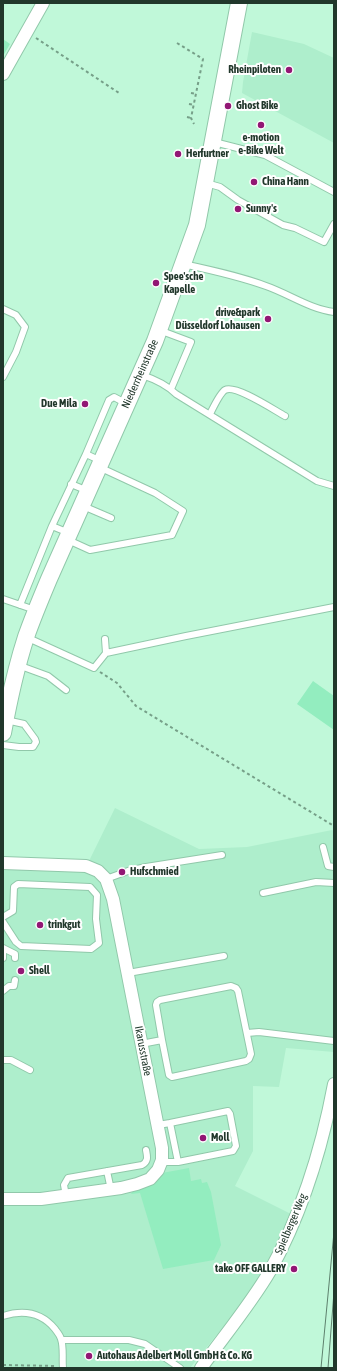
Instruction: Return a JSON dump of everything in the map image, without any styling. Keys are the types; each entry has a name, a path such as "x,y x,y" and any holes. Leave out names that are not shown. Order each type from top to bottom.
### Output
{"street":[{"path":"3,74 43,3"},
{"name":"Niederrheinstraße","path":"4,726 18,665 26,637 36,611 40,579 68,536 127,404 159,330 197,225 214,142 239,3"},
{"path":"3,863 86,866 98,871 106,879"},
{"name":"Ikarusstraße","path":"106,879 113,899 158,1125 162,1148 161,1163"},
{"name":"Spielberger Weg","path":"201,1368 236,1321 269,1271 294,1222 315,1163 329,1113 334,1084"},
{"path":"3,1199 40,1199 121,1188 150,1179 158,1170 161,1163"}],"lane":[{"path":"214,142 265,155 334,192"},
{"path":"206,183 220,187 238,200 282,225 295,228 324,242 334,224"},
{"path":"183,264 259,283 294,297 315,308 334,312"},
{"path":"3,309 16,315 25,327 16,352 3,377"},
{"path":"159,330 191,342 171,388"},
{"path":"140,374 159,381 171,388 176,394 317,481 334,486"},
{"path":"210,414 223,391 229,389 240,391 285,416"},
{"path":"20,605 40,579 52,526 86,454 109,400 114,397 127,404"},
{"path":"52,526 90,550 172,535 183,512 155,493 100,464 86,454"},
{"path":"71,484 85,498 111,518"},
{"path":"3,599 36,611"},
{"path":"26,637 94,668 106,653 334,607"},
{"path":"105,639 106,653"},
{"path":"18,665 48,676 66,690"},
{"path":"3,744 28,748 33,747 36,742 24,724 4,726"},
{"path":"324,847 328,866 334,867"},
{"path":"106,879 128,871 146,867 222,855"},
{"path":"263,893 316,882 334,883"},
{"path":"3,917 14,911 14,887 18,884 90,887 97,895 96,919 99,943 91,949 22,946 16,942 3,922"},
{"path":"128,974 224,956"},
{"path":"3,991 11,982"},
{"path":"231,986 236,988 238,991 247,1033 251,1054 250,1059 172,1077 169,1075 162,1040 156,1005 157,1002 187,994 231,986"},
{"path":"247,1033 259,1032 334,1041"},
{"path":"142,1044 162,1040"},
{"path":"3,1060 11,1060 30,1070"},
{"path":"148,1159 161,1163 178,1162 233,1151 236,1146 230,1114 228,1111 158,1125"},
{"path":"170,1122 178,1162"},
{"path":"146,1150 148,1159"},
{"path":"66,1196 64,1185 68,1178 142,1165 148,1159"},
{"path":"108,1171 111,1190"},
{"path":"3,1316 11,1313 23,1312 43,1318 52,1325 62,1340 63,1367"},
{"path":"62,1340 129,1340 145,1344 180,1368"}],"path":[{"path":"26,32 120,93"},
{"path":"177,43 203,59 191,118 194,124"},
{"path":"191,93 196,94"},
{"path":"189,104 194,105"},
{"path":"187,117 191,118"},
{"path":"94,668 117,683 136,706 334,826"},
{"path":"3,1365 63,1367"}],"shaded area":[{"name":"Rheinpiloten","path":"252,32 304,44 334,58 334,143 242,93"},
{"path":"3,39 10,44 3,56"},
{"path":"313,681 334,696 334,730 297,704"},
{"path":"115,808 199,849 247,847 332,830 334,831 334,1052 286,1048 279,1087 253,1086 253,1151 235,1186 293,1215 248,1296 190,1368 3,1368 3,866 67,867 89,861"},
{"path":"189,1168 191,1181 201,1179 202,1183 207,1182 211,1192 221,1245 214,1260 163,1269 140,1193 131,1194 133,1191 162,1173"}],"tram line":[{"path":"321,1368 334,1232"},
{"path":"328,1368 334,1292"}],"place":[{"name":"Rheinpiloten","path":"289,70"},
{"name":"Ghost Bike","path":"228,106"},
{"name":"e-motion e-Bike Welt","path":"261,125"},
{"name":"Herfurtner","path":"178,154"},
{"name":"China Hann","path":"254,182"},
{"name":"Sunny's","path":"238,209"},
{"name":"Spee'sche Kapelle","path":"156,283"},
{"name":"drive&park Düsseldorf Lohausen","path":"268,319"},
{"name":"Due Mila","path":"85,404"},
{"name":"Hufschmied","path":"122,872"},
{"name":"trinkgut","path":"40,925"},
{"name":"Shell","path":"21,971"},
{"name":"Moll","path":"203,1138"},
{"name":"take OFF GALLERY","path":"294,1269"},
{"name":"Autohaus Adelbert Moll GmbH & Co. KG","path":"89,1356"}]}
